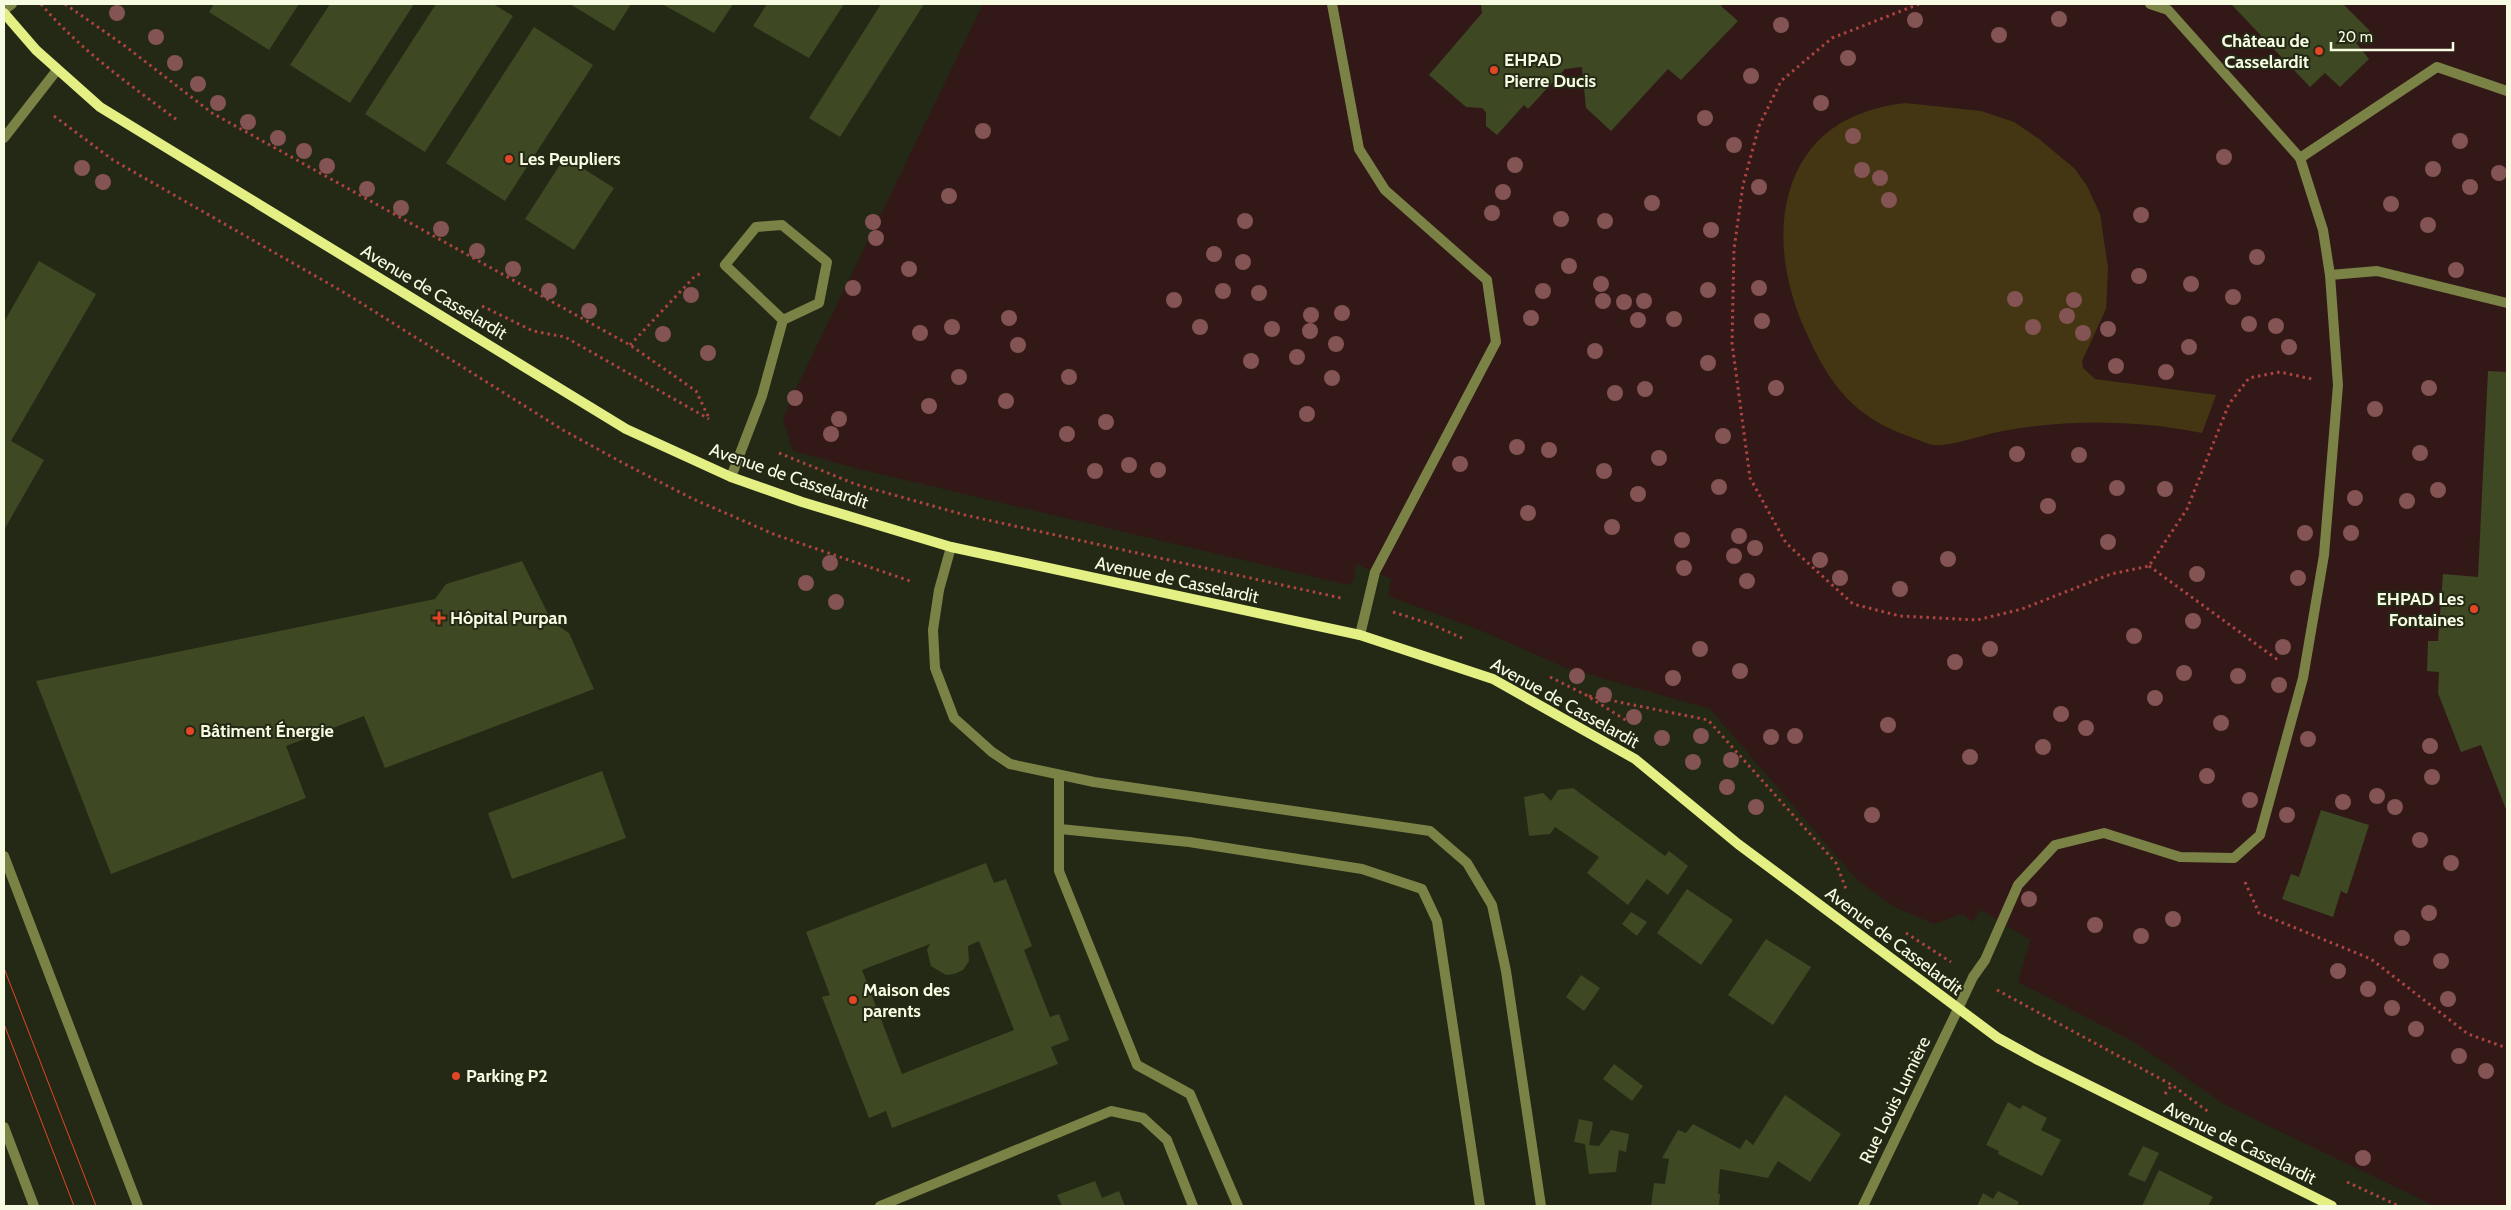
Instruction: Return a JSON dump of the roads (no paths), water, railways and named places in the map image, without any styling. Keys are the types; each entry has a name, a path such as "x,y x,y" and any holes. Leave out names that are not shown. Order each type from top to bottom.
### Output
{"street":[{"path":"4,10 12,4"},
{"path":"1332,4 1359,149 1385,190 1487,280 1496,342 1375,572 1360,635"},
{"path":"2151,4 2168,10 2300,158 2323,230 2330,275 2377,272 2507,303"},
{"name":"Avenue de Casselardit","path":"4,14 36,50 100,107 626,428 731,477 802,502 951,547 1360,635 1493,679 1636,759 1738,844 1998,1038 2038,1060 2332,1206"},
{"path":"2300,158 2436,67 2507,91"},
{"path":"4,138 57,70"},
{"path":"731,477 762,396 783,320 819,302 828,262 782,225 756,227 725,265 783,320"},
{"name":"Rue Louis Lumière","path":"1863,1206 1973,977 1985,960 2018,885 2055,844 2104,833 2180,858 2234,858 2260,835 2304,678 2324,555 2338,385 2330,275"},
{"path":"951,547 939,590 933,630 935,668 954,718 992,752 1010,764 1059,775 1121,785 1430,831 1467,863 1492,905 1500,943 1541,1206"},
{"path":"1059,775 1059,871 1136,1065 1190,1094 1238,1206"},
{"path":"1060,829 1189,842 1362,869 1422,888 1437,921 1480,1206"},
{"path":"4,856 138,1206"},
{"path":"880,1206 1111,1111 1143,1118 1167,1140 1194,1206"},
{"path":"4,1127 34,1206"}],"tram line":[{"path":"4,968 96,1206"},
{"path":"4,1024 74,1206"}],"place":[{"name":"Château de Casselardit","path":"2319,51"},
{"name":"EHPAD Pierre Ducis","path":"1494,70"},
{"name":"Les Peupliers","path":"509,159"},
{"name":"EHPAD Les Fontaines","path":"2474,609"},
{"name":"Hôpital Purpan","path":"439,618"},
{"name":"Bâtiment Énergie","path":"190,731"},
{"name":"Maison des parents","path":"853,1000"},
{"name":"Parking P2","path":"456,1076"}]}
